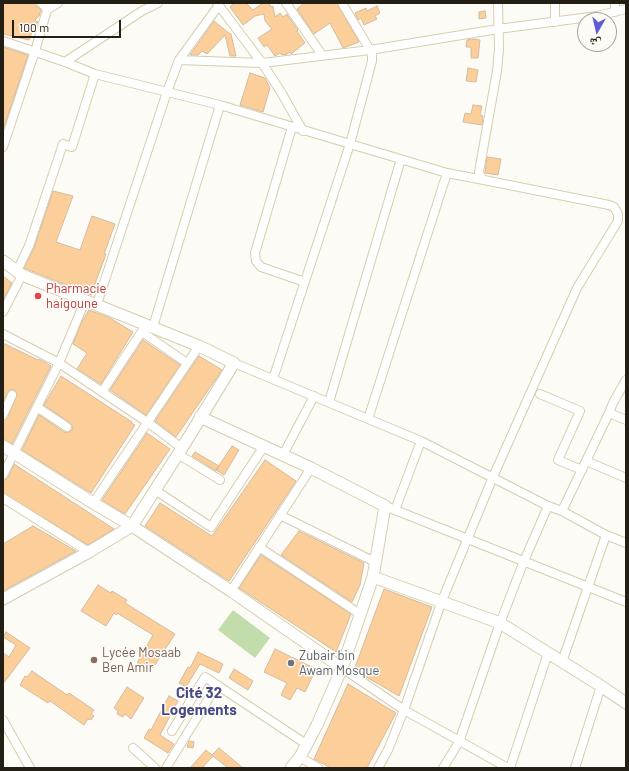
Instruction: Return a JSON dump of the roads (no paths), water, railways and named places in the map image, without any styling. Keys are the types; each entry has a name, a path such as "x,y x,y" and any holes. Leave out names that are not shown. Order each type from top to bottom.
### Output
{"street":[{"path":"41,3 48,6 58,3"},
{"path":"65,62 142,11 158,3"},
{"path":"286,3 322,55"},
{"path":"273,379 350,144 372,61 370,50 342,3"},
{"path":"484,180 479,172 497,71 499,49 498,3"},
{"path":"555,3 555,22"},
{"path":"97,304 166,92 179,60 218,4 262,63 281,92 303,131"},
{"path":"3,147 35,51 48,6"},
{"path":"179,60 262,63 370,50 498,29 596,16 615,7 626,9"},
{"path":"3,41 35,51 95,74 220,105 447,173 609,205 626,212"},
{"path":"3,312 29,246 63,144 72,147 95,74"},
{"path":"102,392 147,328 220,105"},
{"path":"292,127 255,253 256,261 261,267 305,282"},
{"path":"329,402 401,160"},
{"path":"368,418 447,173"},
{"path":"378,768 388,750 404,710 441,603 493,477 577,288 613,232 618,221 618,214 614,207"},
{"path":"3,261 19,273 85,301 97,304 147,328 199,346 234,363 421,441 548,506 562,511 606,535 626,543"},
{"path":"3,475 59,363 85,301"},
{"path":"147,328 187,363"},
{"path":"3,334 59,363 147,422 180,451 220,480"},
{"path":"93,503 199,346"},
{"path":"3,599 89,552 132,526 234,363"},
{"path":"562,511 613,403 626,380"},
{"path":"540,394 580,411 558,460 582,470"},
{"path":"3,415 12,395"},
{"path":"283,455 314,396"},
{"path":"37,407 67,427"},
{"path":"609,413 626,420"},
{"path":"200,418 311,468 390,508 626,602"},
{"path":"291,768 300,757 317,725 342,668 373,577 375,562 390,508 421,441"},
{"path":"3,446 132,526 404,710 459,742 509,768 548,653"},
{"path":"155,490 211,527 264,446"},
{"path":"586,461 626,478"},
{"path":"230,591 311,468"},
{"path":"3,498 89,552"},
{"path":"443,768 459,742 500,623 524,561 548,506"},
{"path":"280,515 375,562"},
{"path":"562,662 587,586 606,535"},
{"path":"259,547 360,614"},
{"path":"373,577 441,603 500,623 626,703"},
{"path":"172,731 205,677 306,744"},
{"path":"166,768 216,685"},
{"path":"575,768 601,686"},
{"path":"3,720 30,768"},
{"path":"133,748 155,768"},
{"path":"300,757 318,768"}],"place":[{"name":"Pharmacie haigoune","path":"38,296"},
{"name":"Lycée Mosaab Ben Amir","path":"94,660"},
{"name":"Zubair bin Awam Mosque","path":"291,663"}],"district":[{"name":"Cité 32 Logements","path":"199,702"}]}
